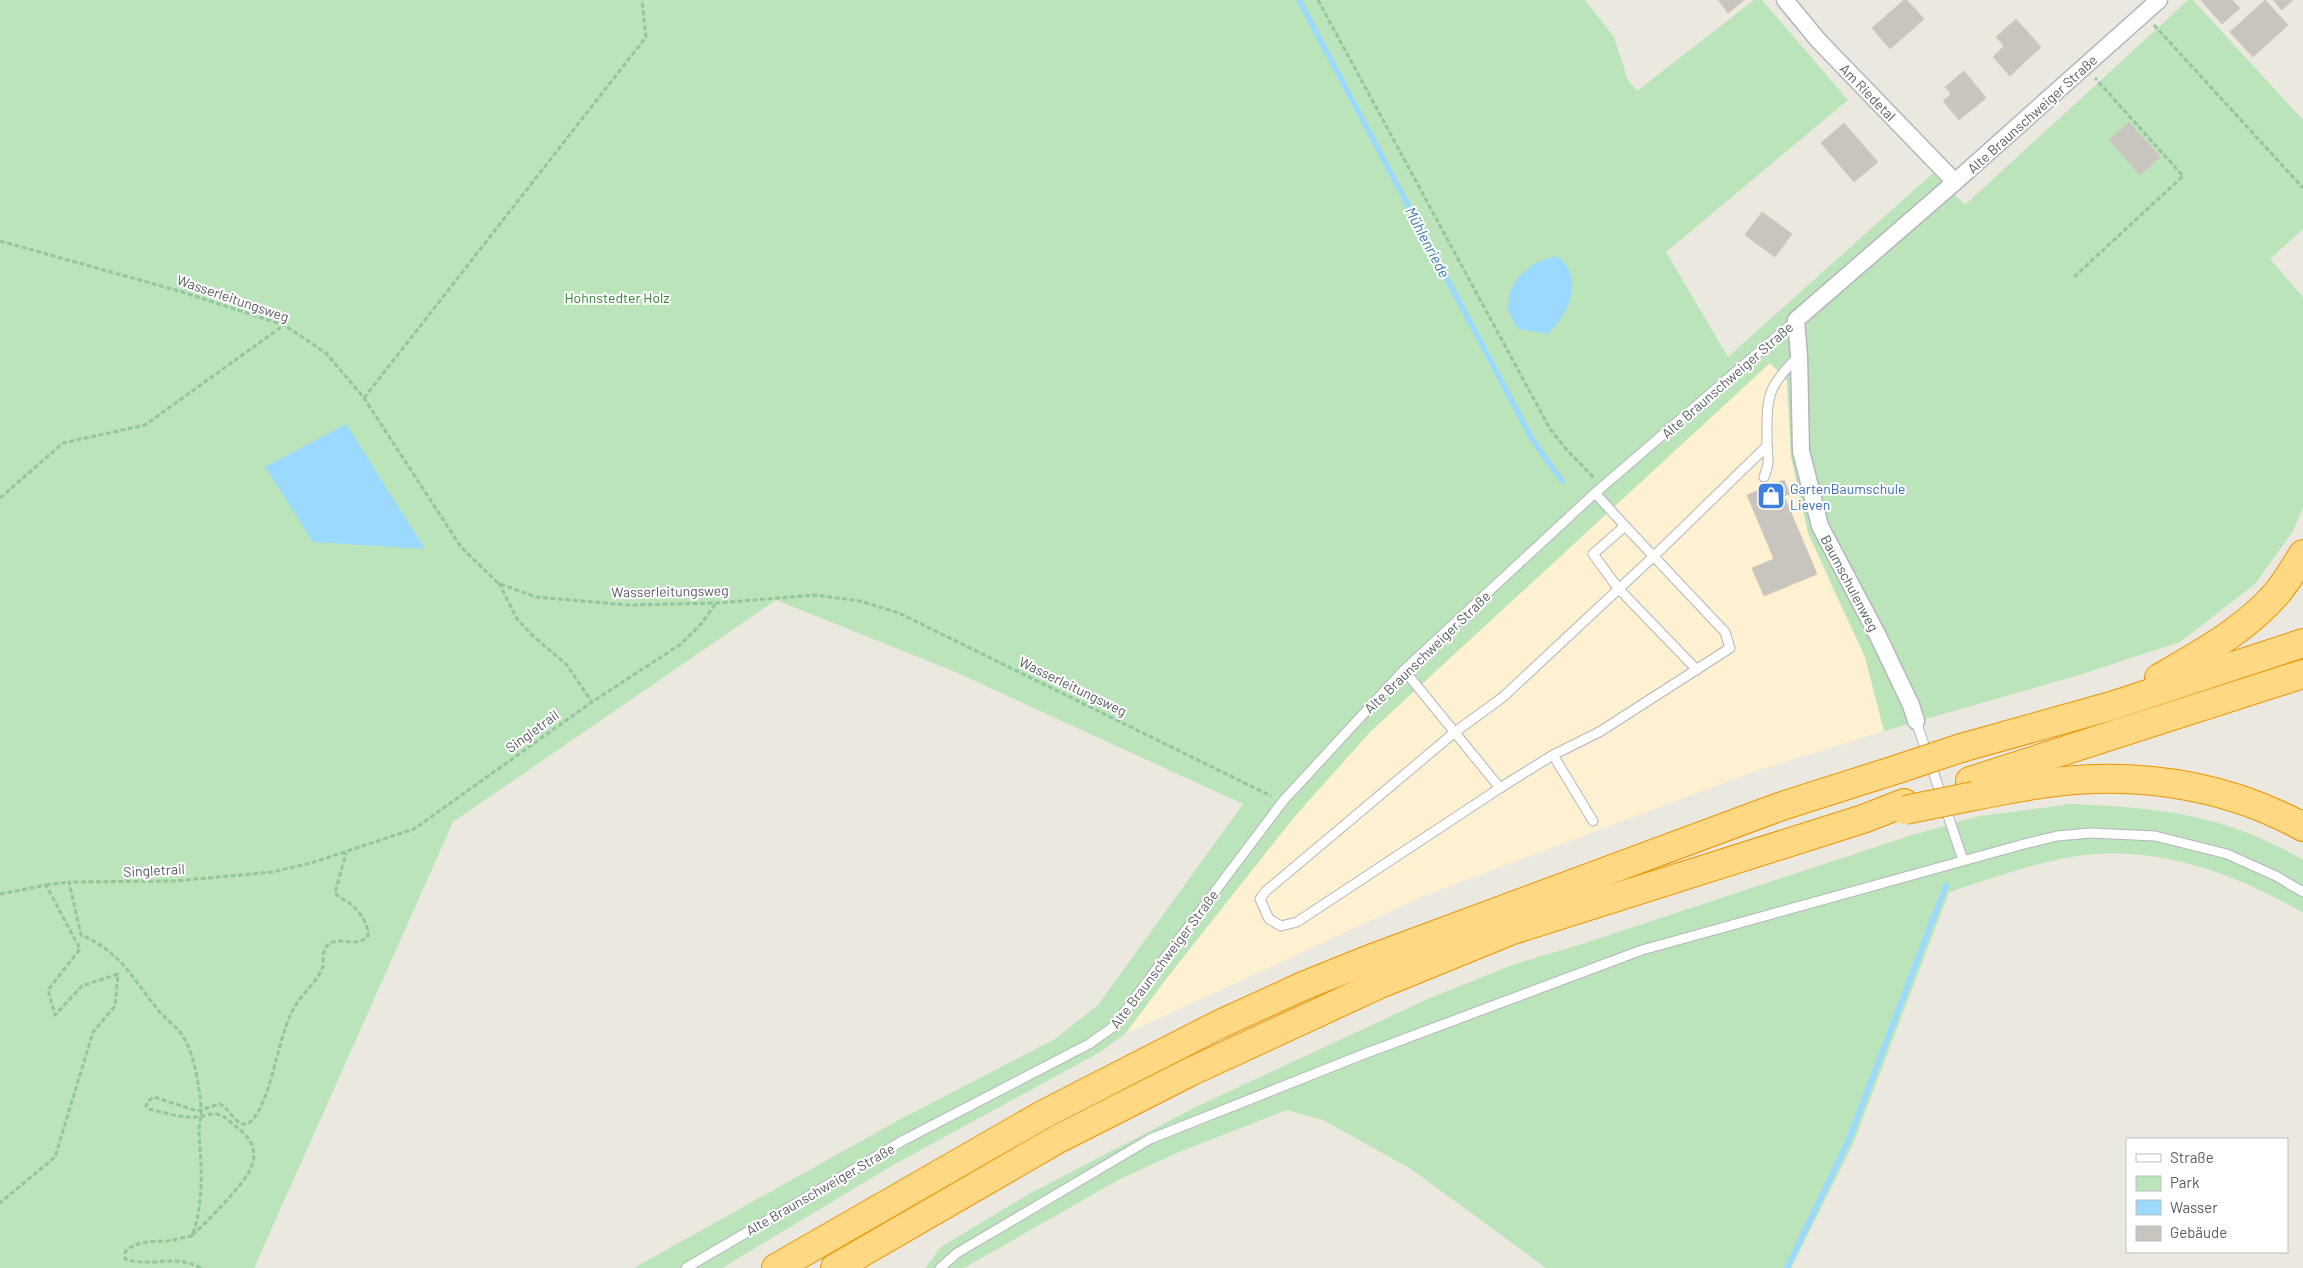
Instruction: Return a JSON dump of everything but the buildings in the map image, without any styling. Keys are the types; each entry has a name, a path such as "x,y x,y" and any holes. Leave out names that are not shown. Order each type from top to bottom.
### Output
{"highway":[{"path":"2112,706 2212,648 2249,620 2277,592 2303,554"},
{"path":"776,1268 1044,1114 1218,1025 1303,986 1375,957 1779,807 1961,748 2112,706 2303,643"},
{"path":"835,1268 1058,1140 1190,1072 1380,984 1510,931 1905,806 1972,789 2303,674"},
{"path":"1972,789 2076,780 2158,781 2222,794 2280,814 2303,827"}],"street":[{"name":"Am Riedetal","path":"1785,0 1818,40 1955,182"},
{"name":"Alte Braunschweiger Straße","path":"1796,320 1955,182 2159,0"},
{"name":"Baumschulenweg","path":"1796,320 1799,356 1801,450 1820,526 1877,634 1911,705 1916,721"}],"lane":[{"name":"Alte Braunschweiger Straße","path":"686,1268 904,1140 1103,1036 1113,1028 1283,802 1404,670 1595,493 1796,320"},
{"path":"1764,477 1769,462 1767,446 1769,397 1774,382 1799,356"},
{"path":"1595,493 1626,526 1654,556 1725,632 1730,648 1601,731 1553,755 1500,788 1297,922 1281,926 1269,919 1260,900 1266,891 1455,732 1503,697 1654,556 1767,446"},
{"path":"1626,526 1592,554 1618,588 1697,670"},
{"path":"1404,670 1500,788"},
{"path":"1916,721 1963,860"},
{"path":"1553,755 1593,821"},
{"path":"940,1268 965,1248 1150,1139 1364,1054 1642,950 1963,860 2057,836 2091,833 2132,834 2163,838 2227,854 2276,876 2303,892"}],"path":[{"path":"364,398 646,37 642,0"},
{"path":"1318,0 1550,429 1567,450 1603,486"},
{"path":"2144,14 2303,188"},
{"path":"2074,277 2183,176 2084,67"},
{"name":"Wasserleitungsweg","path":"0,241 179,291 284,326 326,353 364,398 461,546 498,583 536,597 628,605 716,603 815,595 860,601 899,613 1283,802"},
{"path":"0,498 64,444 145,425 284,326"},
{"path":"498,583 517,618 533,636 566,664 592,702"},
{"name":"Singletrail","path":"46,886 69,882 175,881 272,872 346,853 414,829 592,702 681,644 702,623 716,603"},
{"path":"201,1268 184,1261 148,1266 135,1264 125,1259 125,1252 132,1245 146,1241 170,1241 192,1236 206,1224 248,1176 254,1162 254,1152 245,1134 224,1116 208,1114 201,1117 176,1115 149,1109 146,1106 148,1101 154,1098 191,1110 202,1110 220,1104 226,1107 241,1124 246,1124 254,1119 272,1076 285,1027 296,1004 318,976 323,966 324,950 334,942 358,943 368,936 366,925 351,904 335,894 346,853"},
{"path":"69,882 81,934 92,939 126,968 158,1010 184,1037 192,1058 202,1110 199,1127 202,1180 196,1224 192,1236"},
{"path":"0,894 46,886 80,949 48,990 56,1015 82,986 118,974 115,1006 93,1032 55,1157 0,1203"}],"shaded area":[{"name":"GartenBaumschule Lieven","path":"1770,363 1787,381 1791,457 1830,584 1865,657 1884,731 1750,773 1424,896 1125,1034 1295,816 1371,731"}],"green space":[{"name":"Hohnstedter Holz","path":"0,0 1585,0 1614,37 1628,80 1637,91 1754,0 1762,0 1848,100 1666,252 1728,357 1933,173 1965,205 2188,0 2193,0 2303,120 2303,229 2270,259 2303,297 2303,507 2293,531 2255,584 2180,642 2076,676 1884,731 1865,657 1808,533 1791,457 1787,381 1770,363 1371,731 1295,816 1125,1034 1100,1052 895,1164 722,1268 634,1268 897,1121 1055,1039 1098,1005 1243,804 953,671 776,600 453,822 254,1268 0,1268"},
{"path":"2071,804 2134,808 2191,816 2246,832 2274,845 2303,860 2303,913 2254,887 2204,868 2150,856 2123,854 2076,856 2021,869 1949,892 1853,1144 1791,1268 1546,1268 1411,1169 1323,1120 1287,1110 1179,1152 1120,1179 964,1268 925,1268 941,1247 1029,1194 1196,1107 1430,998 1515,964 1582,944 1912,835 1980,816"}],"water":[{"path":"1556,256 1565,264 1572,284 1571,295 1562,317 1547,334 1518,329 1508,311 1509,294 1516,279 1535,263"},
{"path":"346,424 425,549 313,542 265,467"}],"waterway":[{"name":"Mühlenriede","path":"1299,0 1532,439 1562,481"},
{"path":"1787,1268 1849,1139 1946,885"}],"place":[{"name":"GartenBaumschule Lieven","path":"1771,496"}]}
